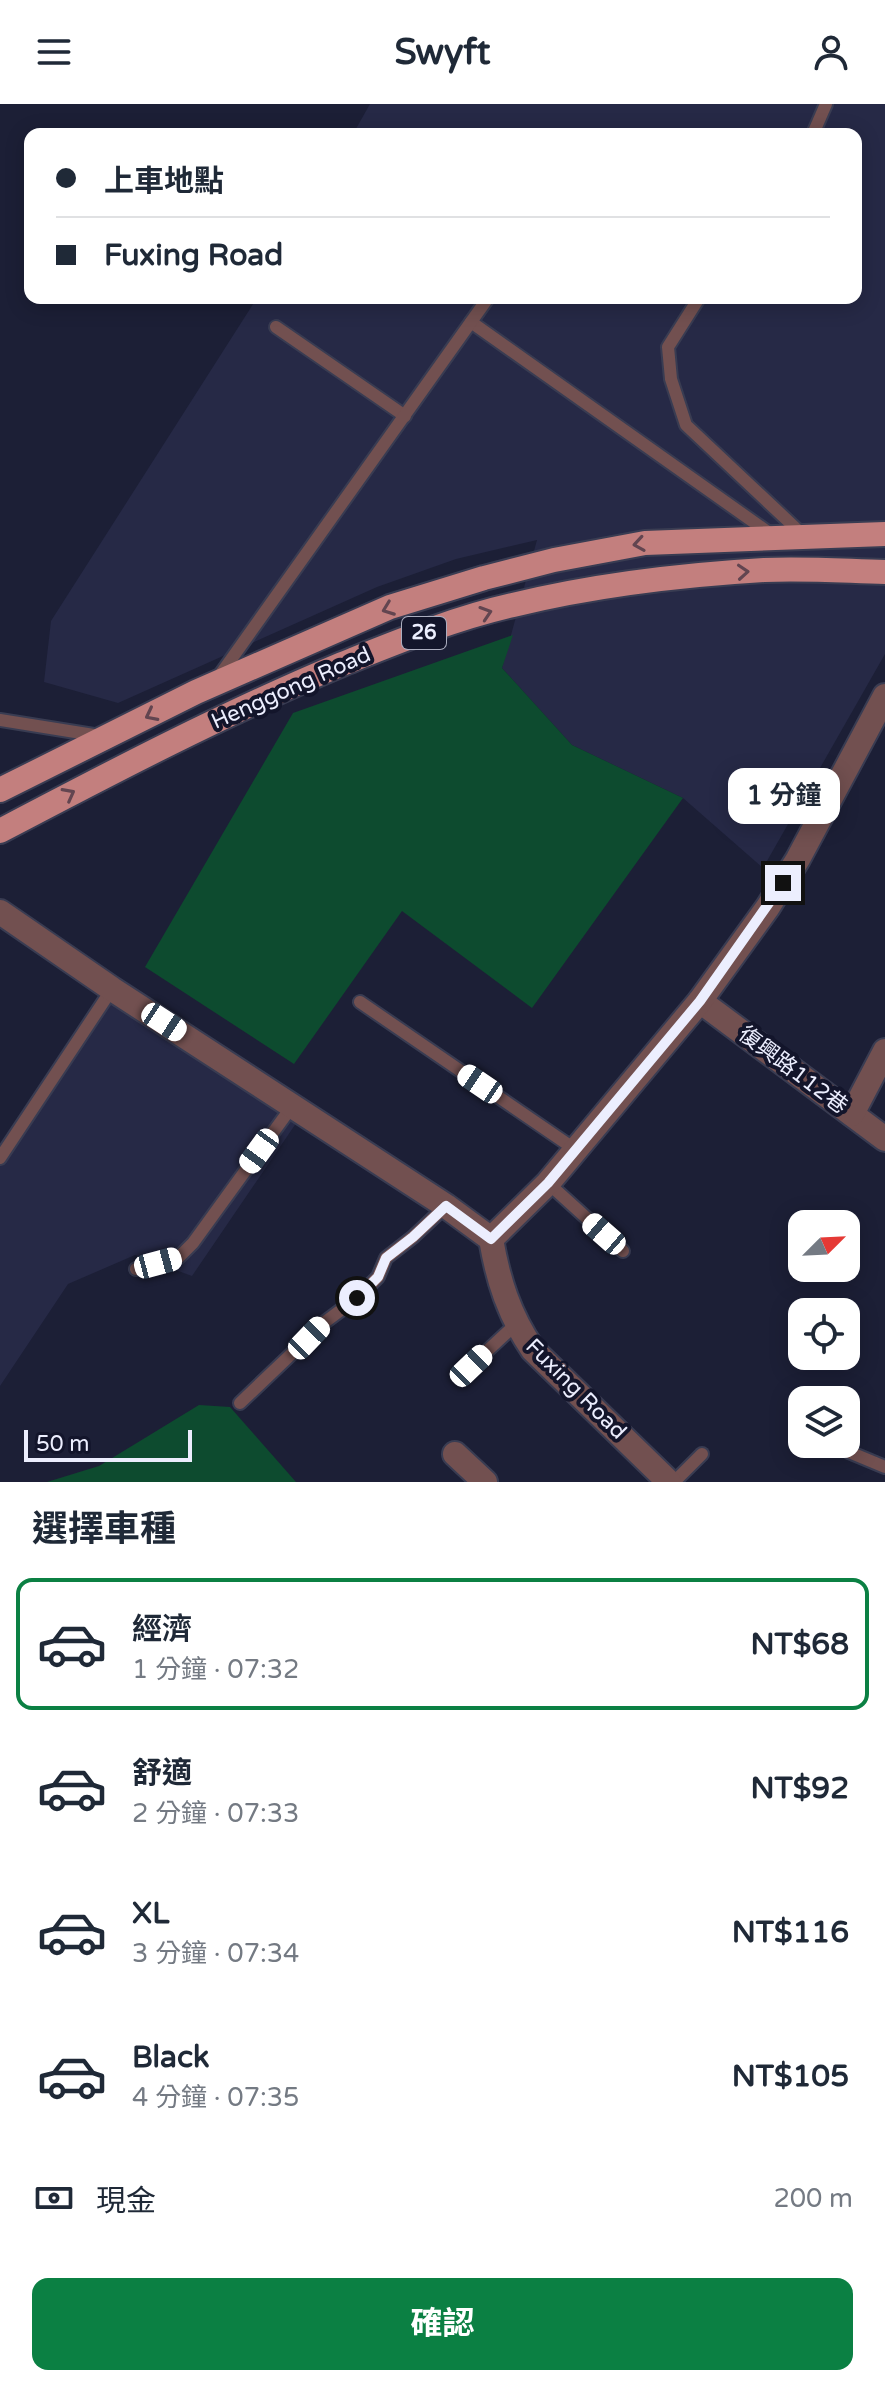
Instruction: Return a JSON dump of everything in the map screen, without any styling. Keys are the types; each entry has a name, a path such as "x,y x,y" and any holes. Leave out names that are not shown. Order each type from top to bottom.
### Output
{"main road":[{"name":"Henggong Road","path":"0,790 214,685 390,607 484,578 554,560 645,543 885,534"},
{"name":"Henggong Road","path":"0,831 142,756 302,681 403,639 510,605 586,589 700,575 767,570 885,572"}],"street":[{"path":"0,912 112,989 446,1206 491,1239 548,1183 700,1001 768,907 877,732 885,696"},
{"name":"復興路112巷","path":"700,1001 885,1139"},
{"path":"852,1114 885,1051"},
{"name":"Fuxing Road","path":"491,1239 496,1271 515,1325 533,1350 672,1482"},
{"path":"455,1454 485,1482"}],"lane":[{"path":"816,128 826,104"},
{"path":"214,685 484,304"},
{"path":"695,304 668,347 671,379 686,425 804,536"},
{"path":"471,322 774,536"},
{"path":"276,327 405,416"},
{"path":"0,720 107,737"},
{"path":"0,1158 112,989"},
{"path":"360,1002 576,1150"},
{"path":"136,1269 179,1257 193,1243 293,1105"},
{"path":"548,1183 623,1251"},
{"path":"240,1403 325,1322 357,1298 378,1277 386,1258 446,1206"},
{"path":"471,1366 515,1325"},
{"path":"672,1482 702,1454"},
{"path":"860,1457 885,1467"}],"shaded area":[{"path":"370,104 885,104 885,654 763,868 683,798 572,745 502,668 537,540 456,559 377,587 118,703 44,682 51,621 253,304 862,304 862,128 356,128"},
{"path":"104,993 301,1116 192,1276 135,1255 68,1284 0,1386 0,1144"}],"green space":[{"path":"513,635 502,668 572,745 683,798 532,1008 402,911 294,1064 145,967 293,713"},
{"path":"199,1405 230,1407 296,1482 47,1482 99,1466"}],"route":[{"path":"357,1298 378,1277 386,1258 446,1206 491,1239 548,1183 700,1001 783,883"}]}
